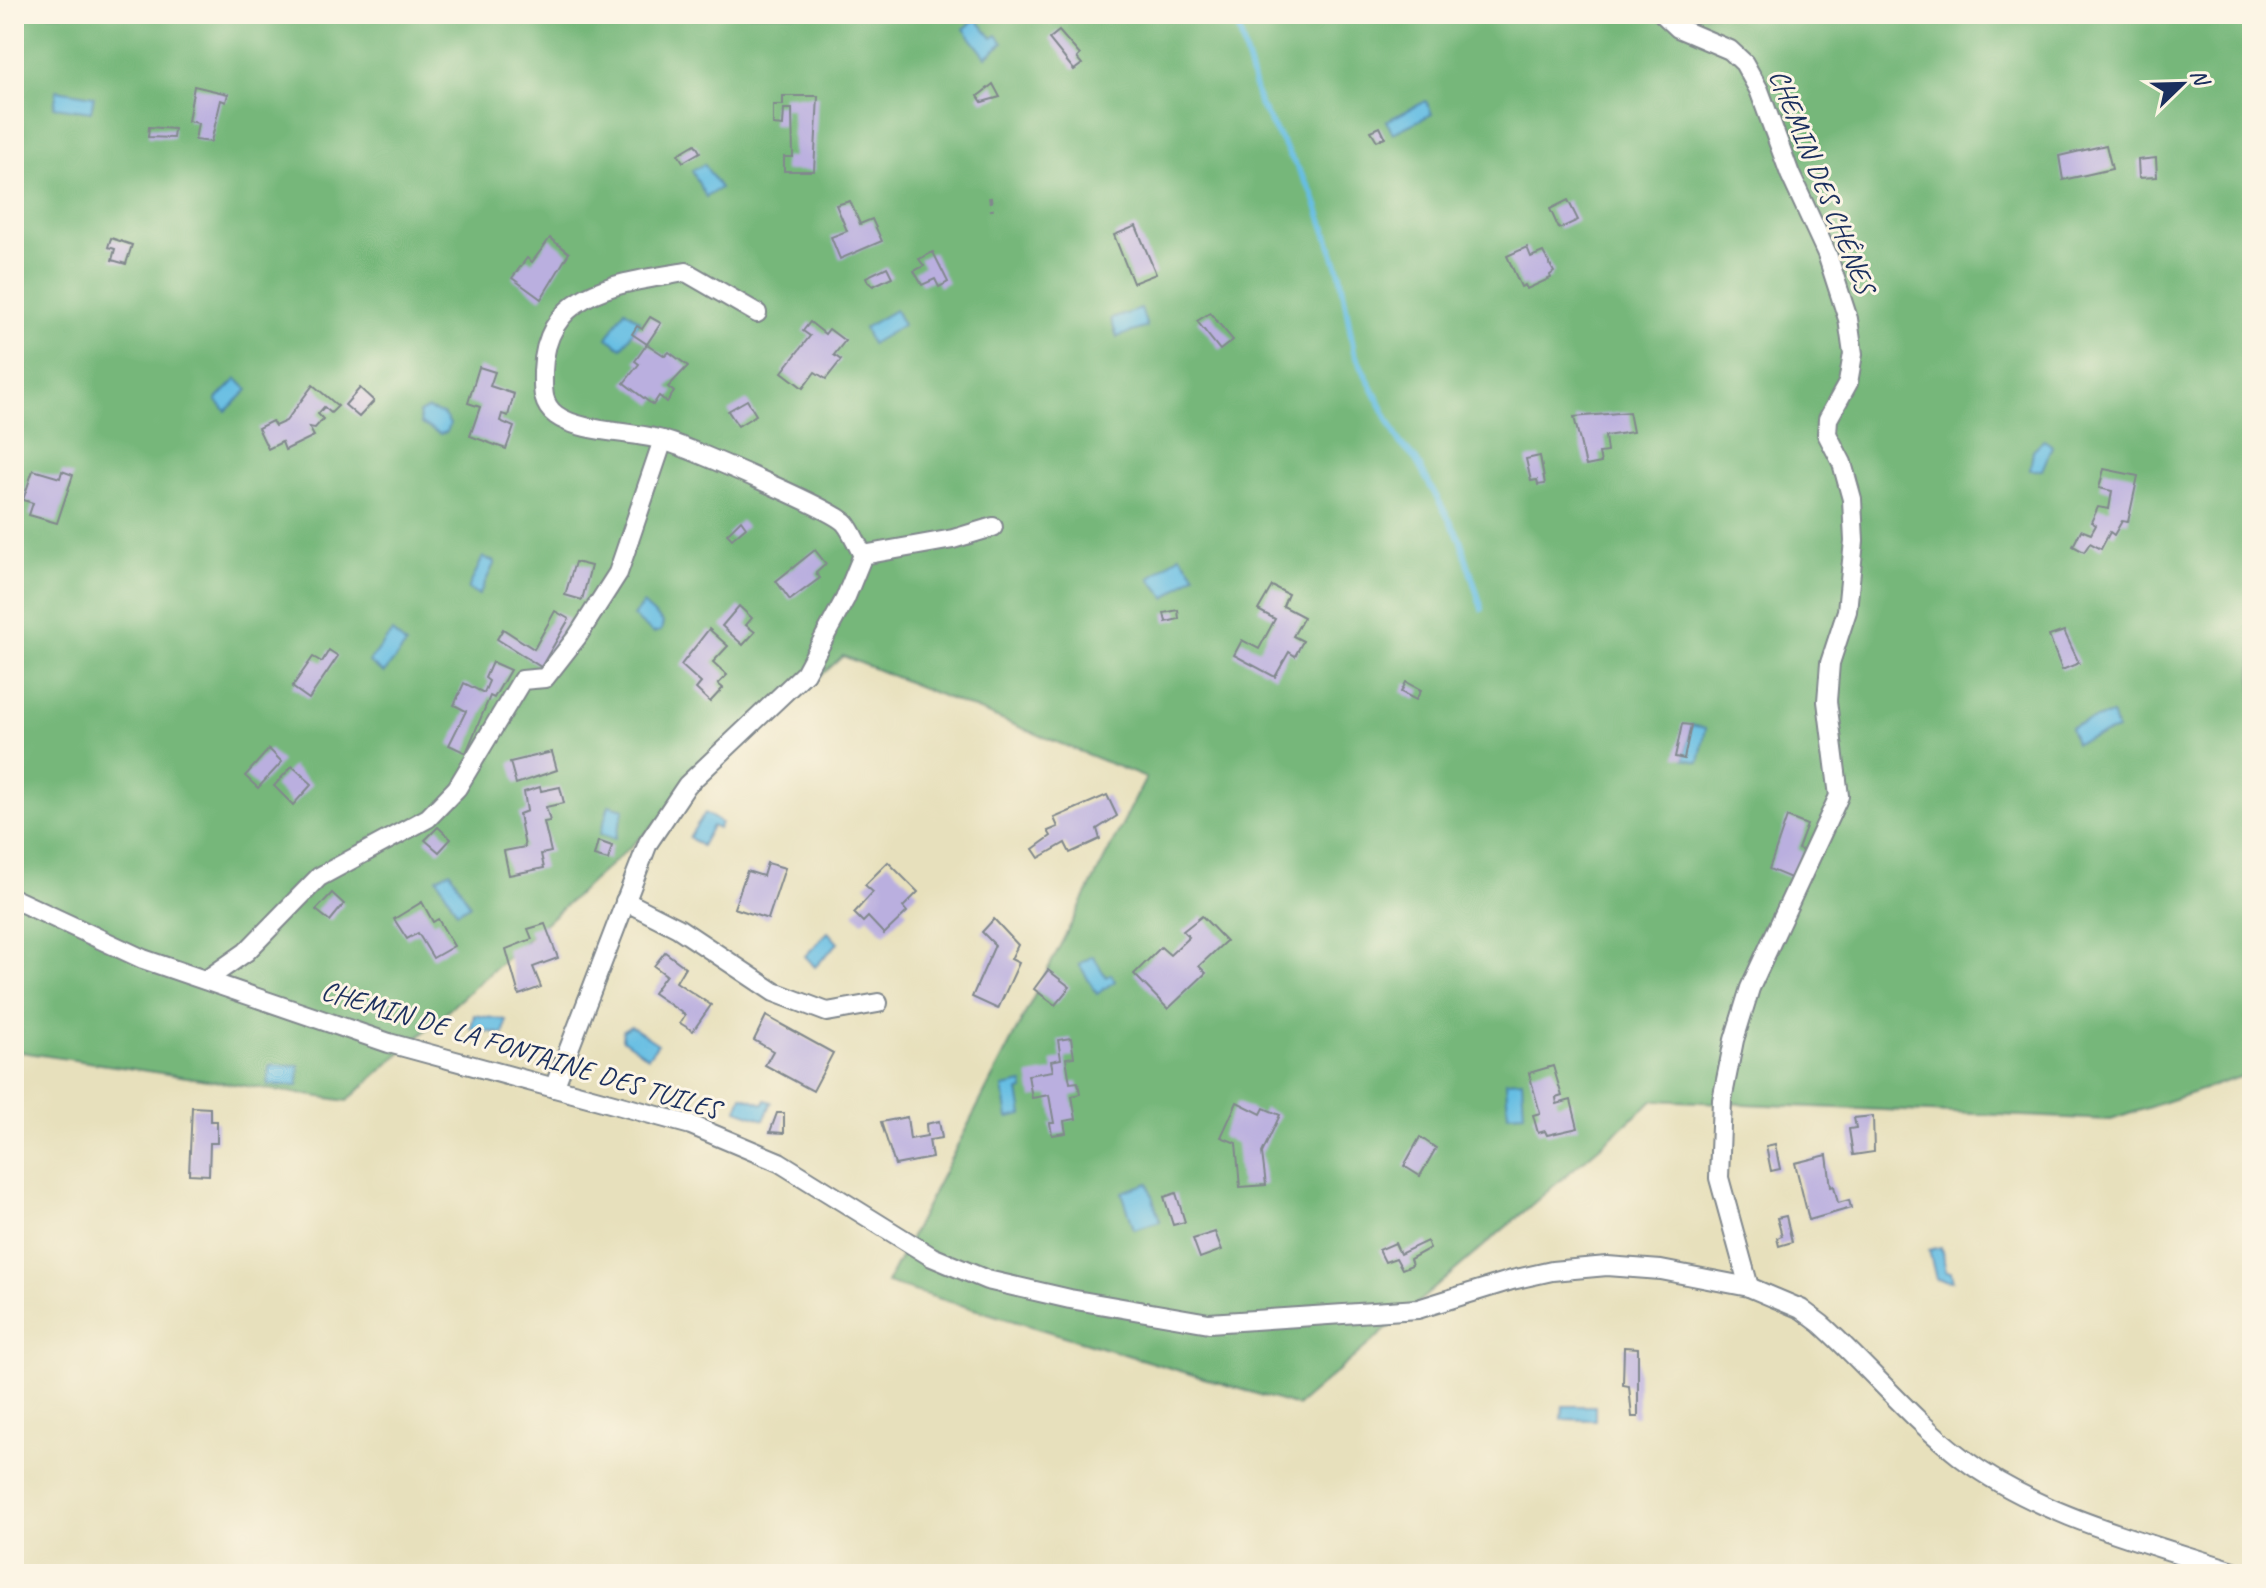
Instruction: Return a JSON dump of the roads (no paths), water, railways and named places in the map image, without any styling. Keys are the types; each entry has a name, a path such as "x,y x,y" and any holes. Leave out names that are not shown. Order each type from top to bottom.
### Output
{"street":[{"name":"CHEMIN DES CHÊNES","path":"1663,14 1678,28 1730,50 1744,63 1752,77 1827,254 1848,319 1853,354 1848,383 1828,419 1827,434 1842,463 1852,499 1854,541 1847,611 1830,663 1827,701 1839,796 1750,988 1734,1040 1722,1100 1719,1178 1749,1287"},
{"path":"757,313 686,272 605,286 561,314 544,360 542,397 556,415 573,423 663,440 844,521 863,555"},
{"path":"206,980 246,952 319,877 428,818 457,788 522,680 545,678 577,637 618,573 663,440"},
{"path":"863,555 953,539 993,527"},
{"path":"554,1088 648,843 687,785 805,673 845,599 863,555"},
{"name":"CHEMIN DE LA FONTAINE DES TUILES","path":"14,899 143,959 389,1043 691,1125 779,1162 932,1257 987,1280 1070,1299 1209,1323 1418,1309 1512,1280 1552,1271 1607,1266 1661,1270 1749,1287 1801,1309 1821,1324 1939,1438 1999,1481 2062,1511 2243,1574"},
{"path":"625,901 678,928 774,992 827,1012 878,1003"}],"water":[{"path":"976,19 992,38 997,35 1003,43 986,57 964,29"},
{"path":"57,90 94,96 91,112 54,107"},
{"path":"1426,101 1432,114 1393,133 1386,121"},
{"path":"704,164 720,188 706,197 692,171"},
{"path":"1141,309 1147,327 1117,337 1111,319"},
{"path":"625,310 640,321 622,348 607,338"},
{"path":"895,310 903,325 871,344 864,328"},
{"path":"237,379 248,390 226,411 216,400"},
{"path":"427,409 443,414 450,424 447,432 440,434 421,424 419,413"},
{"path":"2044,439 2052,446 2042,470 2030,470 2033,450"},
{"path":"1180,555 1195,574 1166,598 1150,578"},
{"path":"483,557 495,562 479,595 468,589"},
{"path":"643,604 663,622 661,631 653,633 633,616"},
{"path":"392,632 406,645 384,673 369,662"},
{"path":"2112,714 2117,730 2075,743 2070,727"},
{"path":"1691,725 1706,728 1699,762 1684,759"},
{"path":"609,805 624,809 615,839 600,834"},
{"path":"705,813 721,823 718,829 712,826 701,846 689,837"},
{"path":"450,871 470,905 457,912 437,878"},
{"path":"828,932 838,943 815,967 805,956"},
{"path":"1093,956 1106,977 1111,974 1115,981 1097,994 1079,964"},
{"path":"474,1015 506,1020 504,1034 471,1029"},
{"path":"631,1026 658,1044 648,1057 622,1039 623,1030"},
{"path":"269,1065 299,1066 298,1086 268,1085"},
{"path":"1522,1080 1524,1113 1508,1114 1506,1081"},
{"path":"1023,1083 1024,1090 1019,1091 1023,1115 1008,1118 1003,1087"},
{"path":"742,1096 764,1104 766,1100 772,1102 764,1120 737,1110"},
{"path":"1148,1183 1160,1221 1134,1229 1122,1192"},
{"path":"1941,1247 1946,1272 1951,1272 1953,1281 1936,1279 1929,1250"},
{"path":"1563,1406 1595,1406 1595,1420 1562,1419"}],"waterway":[{"path":"1235,14 1259,103 1313,194 1340,273 1354,352 1400,443 1416,460 1460,539 1482,609"}]}
